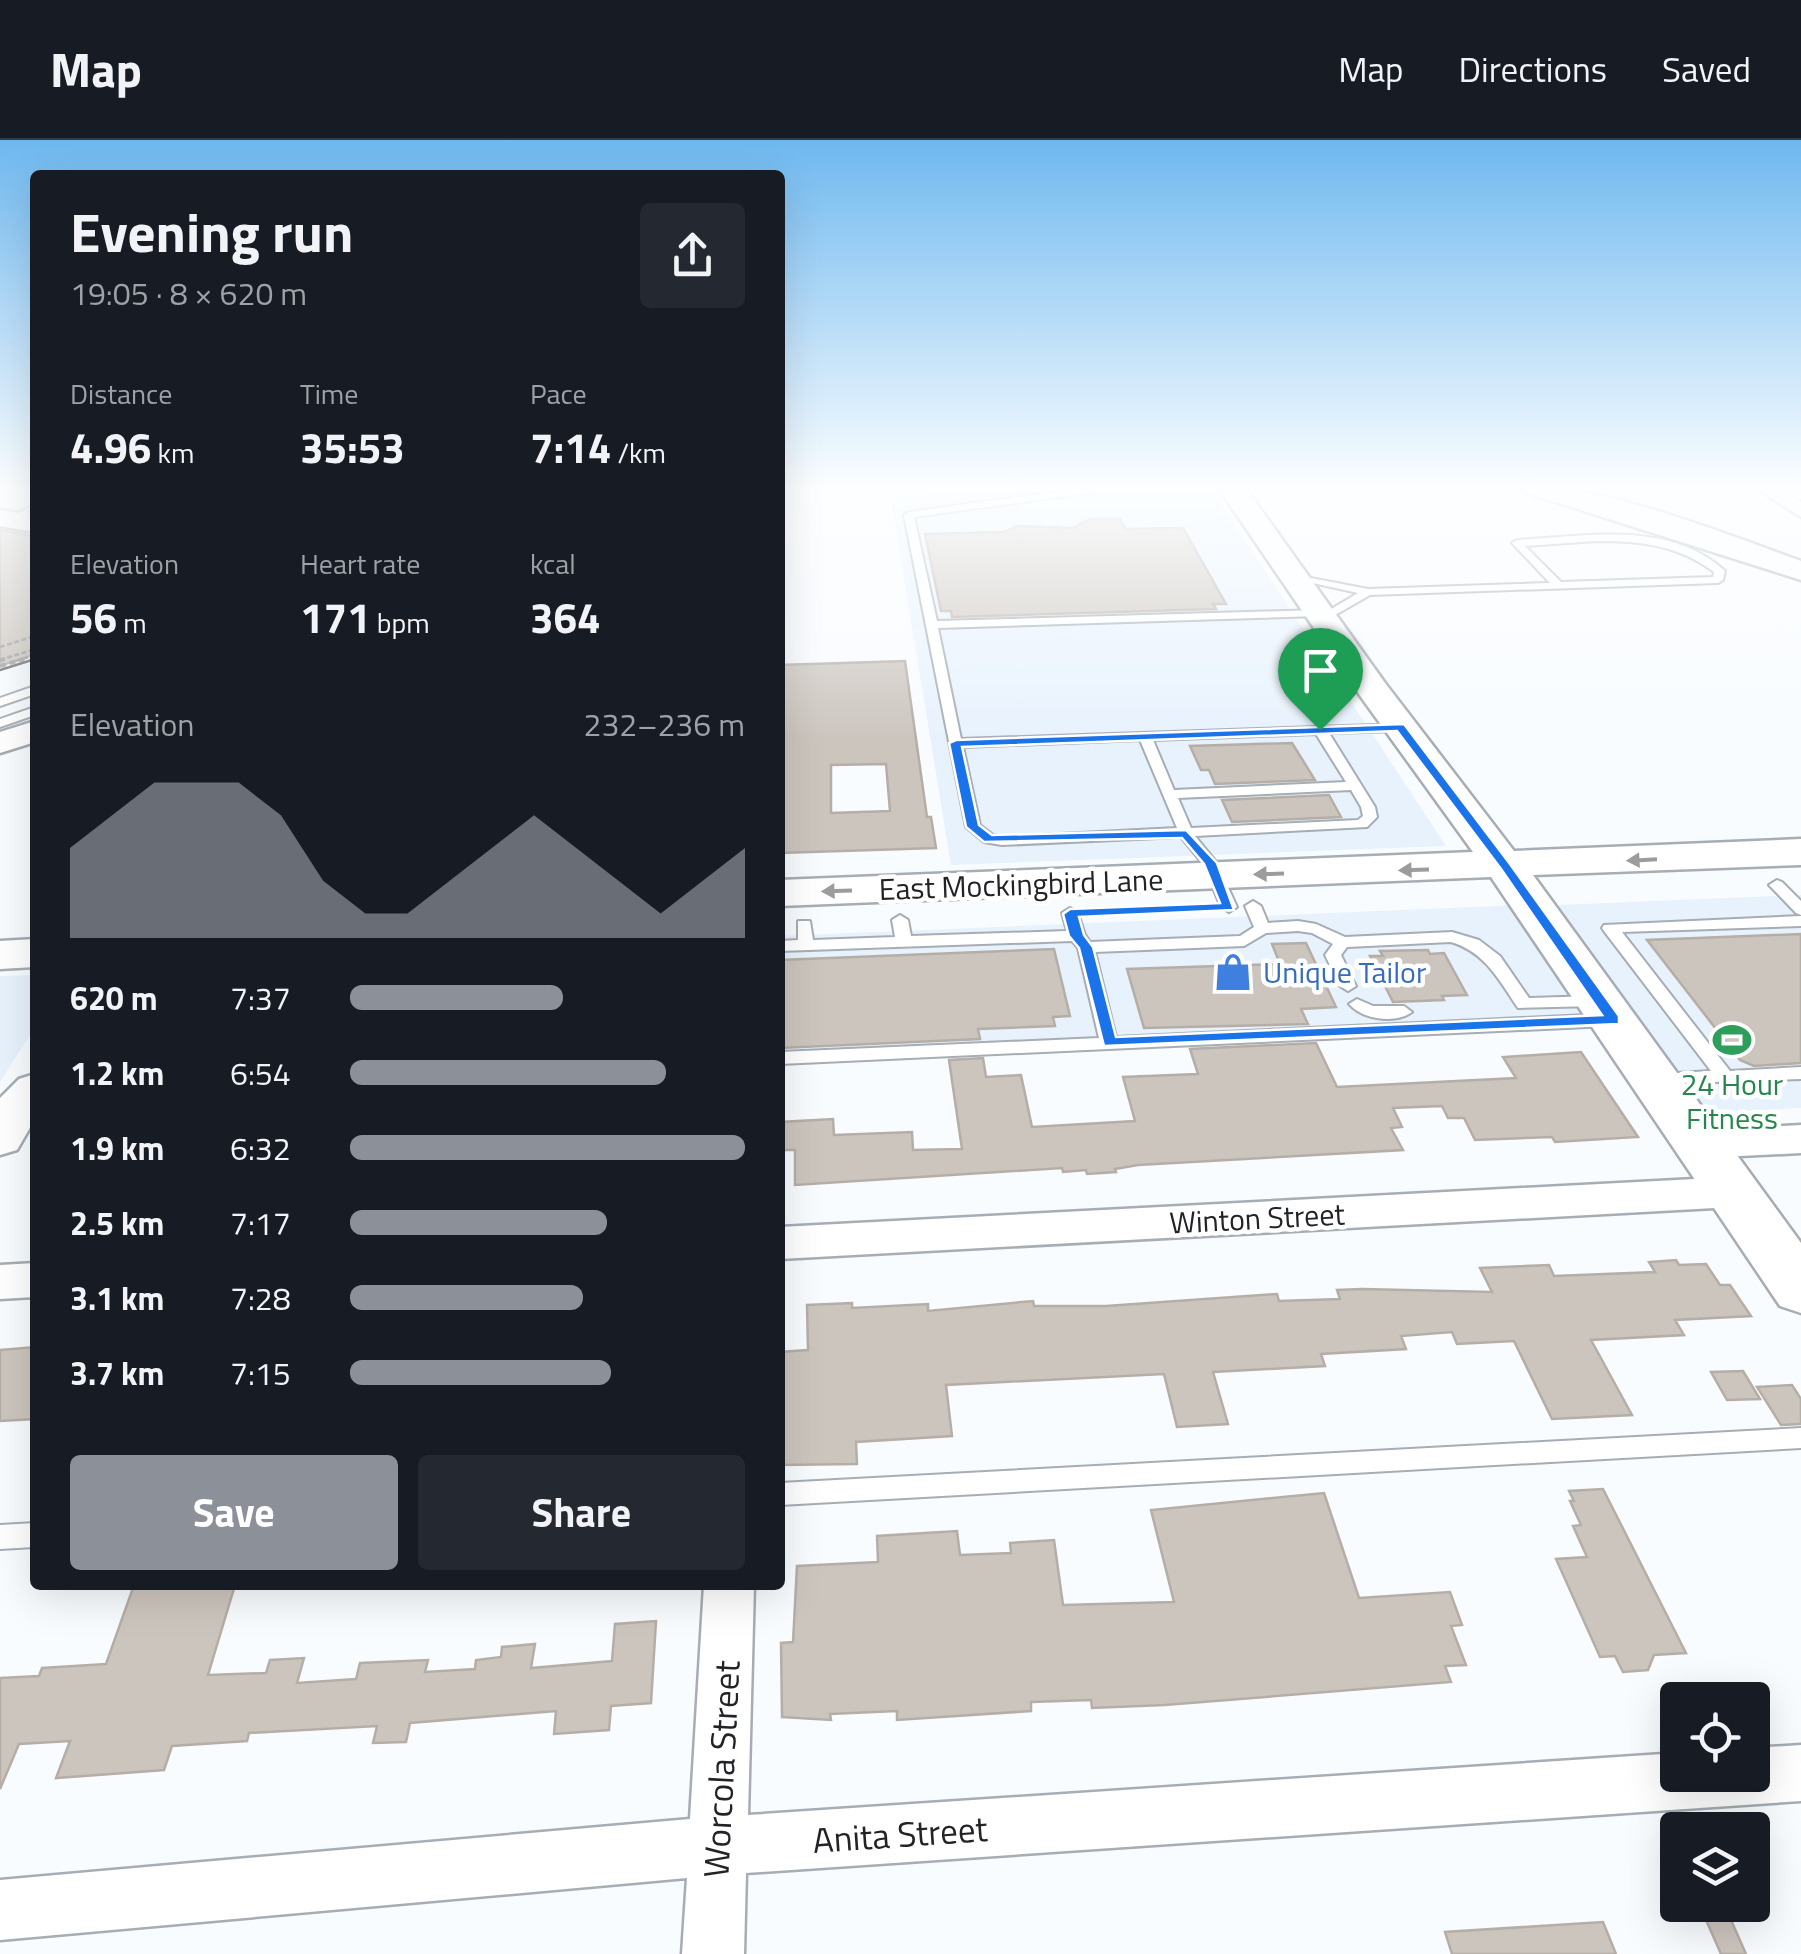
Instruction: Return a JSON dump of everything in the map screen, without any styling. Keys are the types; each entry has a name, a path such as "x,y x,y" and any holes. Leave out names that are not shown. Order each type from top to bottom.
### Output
{"main road":[{"path":"1290,571 1400,727 1516,881 1801,1289"},
{"name":"East Mockingbird Lane","path":"790,927 899,917 1240,904 1516,881 1795,883"},
{"name":"East Mockingbird Lane","path":"899,917 1078,932 1240,904"},
{"path":"0,924 30,923"},
{"path":"0,955 30,954"}],"street":[{"path":"0,743 30,733"},
{"path":"1700,1144 1801,1138"},
{"name":"Winton Street","path":"785,1243 1734,1192"},
{"path":"0,1282 30,1280"},
{"name":"Worcola Street","path":"714,1954 730,1590"},
{"name":"Anita Street","path":"0,1910 718,1846 1801,1773"}],"lane":[{"path":"920,571 973,827 989,839 1362,824 1370,817 1320,730"},
{"path":"1544,571 1559,586"},
{"path":"1294,576 1368,592 1718,580 1720,571"},
{"path":"931,625 1321,616 1368,592"},
{"path":"0,702 30,692"},
{"path":"0,723 30,713"},
{"path":"956,743 1400,727"},
{"path":"1145,736 1186,834 1240,904 1316,929 1342,942 1452,937 1473,943 1494,960 1524,1004 1607,1011"},
{"path":"1169,794 1355,786"},
{"path":"1725,1077 1610,928 1801,921"},
{"path":"1078,932 1109,1042"},
{"path":"1342,942 1333,955 1348,986"},
{"path":"1357,1004 1363,1010 1404,1012"},
{"path":"785,1058 1607,1011"},
{"path":"1655,1081 1801,1074"},
{"path":"785,1494 1801,1438"},
{"path":"0,1536 30,1535"}],"path":[{"path":"0,646 30,637"},
{"path":"0,663 30,654"}],"shaded area":[{"path":"903,571 1265,571 1446,846 951,865"},
{"path":"1801,895 1801,1108 1709,1113 1558,905"},
{"path":"1520,905 1597,1016 785,1054 785,936"},
{"path":"30,975 30,1035 0,1082 0,976"}],"building":[{"path":"0,571 30,571 30,656 0,666"},
{"path":"933,571 1207,571 1226,604 1213,604 1216,609 952,617 951,611 941,611"},
{"path":"905,661 927,817 931,817 936,848 785,853 785,665","holes":["886,764 890,811 831,813 831,765"]},
{"path":"1292,743 1315,780 1215,784 1209,770 1201,770 1190,746"},
{"path":"1329,795 1341,817 1232,822 1222,800"},
{"path":"1801,934 1801,1063 1754,1066 1740,1060 1647,940"},
{"path":"1306,943 1336,1007 1301,1009 1308,1024 1144,1028 1127,969 1280,964 1272,944"},
{"path":"1054,949 1070,1016 1053,1017 1055,1026 978,1029 980,1039 785,1048 785,960"},
{"path":"1428,950 1430,954 1444,953 1467,995 1393,1002 1370,956 1383,956 1380,951"},
{"path":"1316,1043 1337,1087 1516,1078 1503,1057 1581,1052 1638,1137 1555,1142 1552,1137 1475,1140 1464,1118 1448,1118 1442,1106 1393,1108 1402,1127 1391,1128 1403,1150 1138,1165 1115,1169 1116,1172 1087,1174 1086,1170 1063,1172 1062,1168 795,1185 795,1150 785,1150 785,1122 833,1119 834,1135 912,1132 913,1150 962,1149 949,1060 983,1058 986,1077 1021,1075 1032,1127 1135,1121 1123,1077 1198,1074 1190,1049"},
{"path":"1649,1262 1706,1264 1720,1285 1730,1285 1751,1316 1675,1320 1684,1335 1591,1340 1632,1415 1552,1419 1514,1341 1457,1344 1452,1332 1401,1336 1406,1349 1321,1354 1325,1366 1213,1372 1228,1424 1177,1427 1164,1374 946,1385 952,1436 856,1442 857,1464 785,1465 785,1352 808,1350 807,1305 852,1303 852,1308 928,1304 928,1311 1033,1301 1034,1306 1106,1306 1277,1294 1279,1301 1340,1299 1337,1290 1362,1289 1492,1292 1480,1268 1549,1265 1554,1276 1655,1272"},
{"path":"30,1347 30,1419 0,1421 0,1350"},
{"path":"1743,1371 1760,1399 1727,1400 1711,1372"},
{"path":"1792,1385 1801,1399 1801,1424 1781,1425 1757,1387"},
{"path":"1603,1489 1686,1653 1654,1655 1648,1670 1623,1672 1615,1656 1600,1657 1556,1559 1587,1557 1573,1526 1581,1525 1569,1491"},
{"path":"1324,1493 1359,1598 1450,1592 1462,1625 1451,1626 1466,1665 1445,1666 1451,1682 1165,1705 1092,1708 1091,1700 1031,1702 1031,1711 897,1720 897,1711 830,1714 831,1720 782,1717 781,1643 793,1642 797,1566 878,1562 877,1536 957,1531 960,1555 1011,1553 1010,1543 1054,1540 1063,1605 1174,1602 1151,1510"},
{"path":"132,1590 234,1590 208,1675 266,1673 270,1660 304,1658 297,1683 356,1679 360,1663 428,1660 425,1672 475,1669 476,1660 501,1657 502,1647 535,1644 531,1668 612,1661 615,1624 656,1621 651,1703 611,1706 609,1730 554,1734 556,1711 410,1723 406,1742 373,1743 377,1726 249,1733 247,1741 172,1746 164,1770 56,1778 70,1741 19,1744 0,1789 0,1678 39,1676 42,1668 106,1664"},
{"path":"1603,1922 1616,1954 1452,1954 1445,1932"},
{"path":"1707,1922 1732,1922 1746,1954 1721,1954"}],"tram line":[{"path":"0,670 30,661"}],"place":[{"name":"Unique Tailor","path":"1233,972"},
{"name":"24 Hour Fitness","path":"1732,1040"}],"route":[{"path":"1400,727 1506,866 1613,1020 1109,1042 1086,947 1077,936 1070,914 1228,907 1210,863 1186,834 1002,842 978,834 973,827 956,743 1320,730 1400,727"}]}
